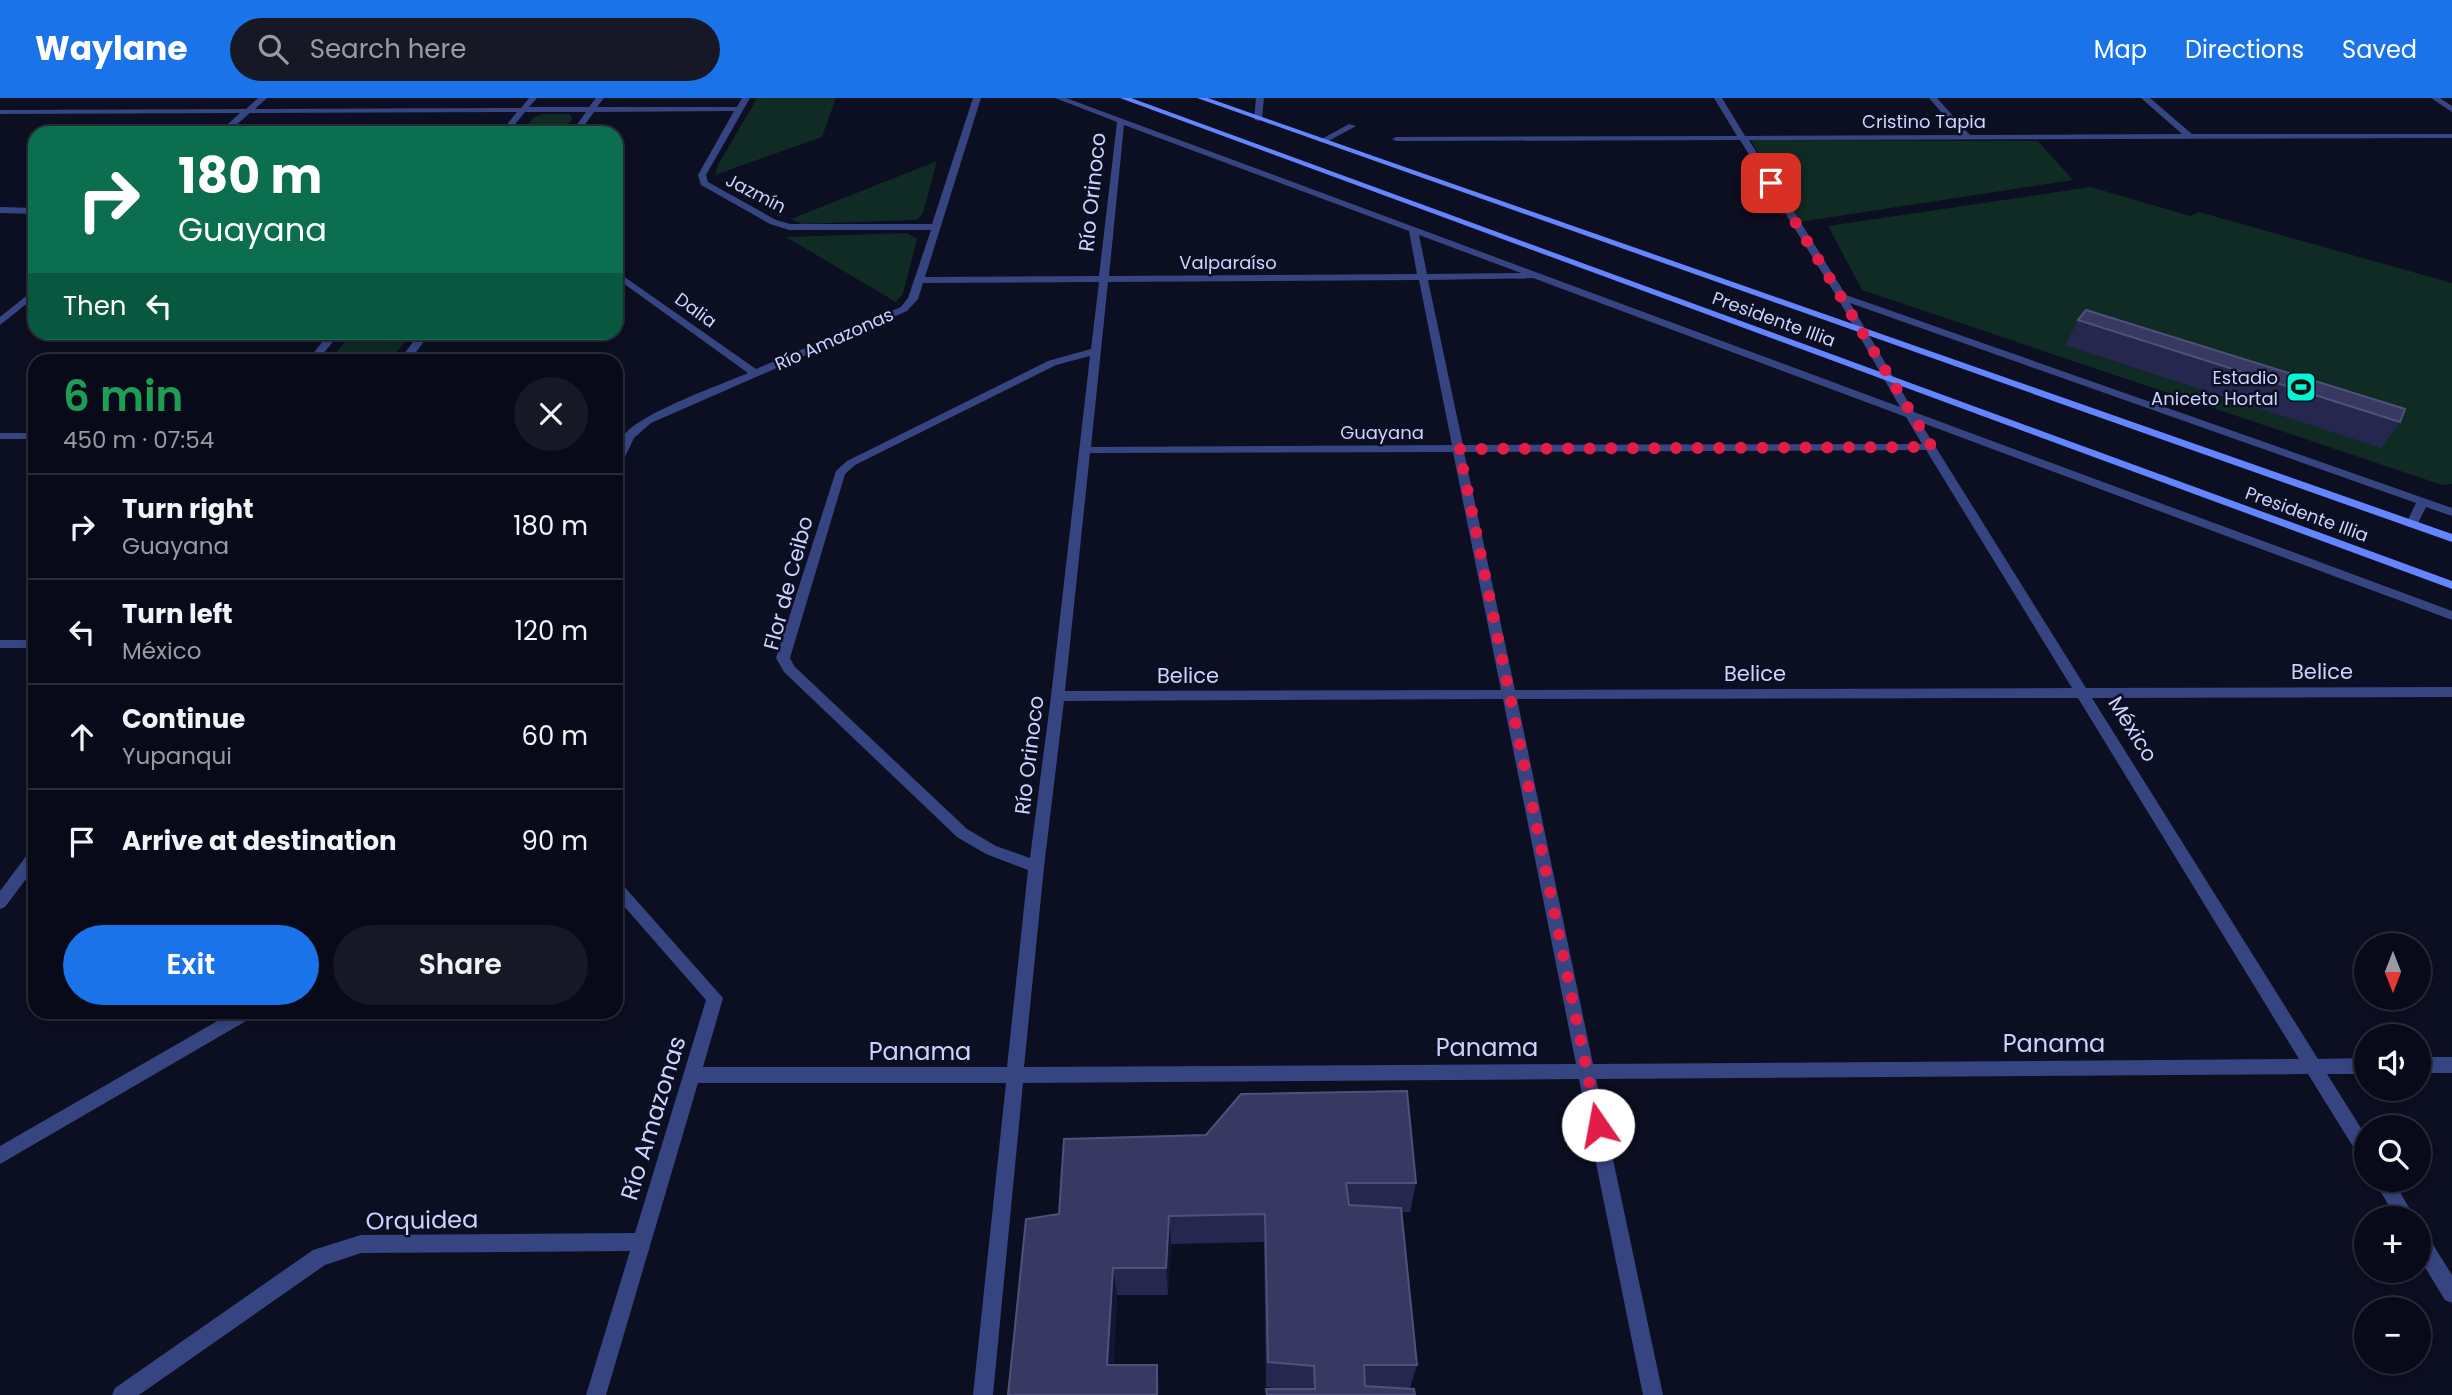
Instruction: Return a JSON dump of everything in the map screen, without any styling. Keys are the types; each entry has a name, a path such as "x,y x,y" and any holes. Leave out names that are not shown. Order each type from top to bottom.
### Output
{"main road":[{"name":"Presidente Illia","path":"1124,98 2452,585"},
{"name":"Presidente Illia","path":"1201,98 2452,538"}],"street":[{"path":"230,126 263,98"},
{"path":"510,126 533,98"},
{"path":"580,126 600,98"},
{"name":"Jazmín","path":"746,98 702,176 704,183 774,222 789,227 935,228"},
{"name":"Río Amazonas","path":"623,448 629,436 647,421 904,309 913,299 976,98"},
{"path":"1059,98 2452,616"},
{"path":"1258,119 1260,98"},
{"name":"México","path":"1718,98 1842,297 1888,379 2354,1133"},
{"path":"1933,98 1967,137"},
{"path":"2145,98 2189,136"},
{"path":"2435,98 2452,110"},
{"path":"0,112 740,109"},
{"name":"Río Orinoco","path":"983,1395 1036,867 1058,696 1121,120"},
{"path":"1322,141 1352,126"},
{"name":"Cristino Tapia","path":"1396,139 2452,136"},
{"path":"0,211 28,211"},
{"path":"1413,229 1653,1395"},
{"name":"Valparaíso","path":"918,280 1538,276"},
{"name":"Dalia","path":"623,279 755,374"},
{"path":"1842,297 2452,512"},
{"path":"0,322 28,298"},
{"path":"318,354 329,340"},
{"name":"Flor de Ceibo","path":"1036,867 991,850 962,833 789,669 783,658 840,473 851,463 1052,363 1096,351"},
{"path":"0,436 28,436"},
{"path":"623,436 629,436"},
{"name":"Guayana","path":"1085,450 1932,447"},
{"path":"2412,524 2423,502"},
{"path":"0,644 28,643"},
{"name":"Belice","path":"1058,696 2452,692"},
{"path":"0,903 28,865"},
{"name":"Río Amazonas","path":"596,1395 715,998 623,895"},
{"path":"0,1156 235,1019"},
{"path":"2431,1066 2452,1065"},
{"name":"Panama","path":"692,1075 2354,1066"},
{"name":"Orquidea","path":"122,1395 320,1257 361,1244 642,1242"},
{"path":"2431,1259 2452,1293"}],"green space":[{"path":"757,98 836,98 822,137 715,175 718,165"},
{"path":"542,114 569,114 573,118 567,126 527,126 533,118"},
{"path":"1751,140 2038,141 2073,180 1799,222"},
{"path":"937,161 923,213 917,220 802,224 791,219"},
{"name":"Estadio Aniceto Hortal","path":"2091,187 2190,216 2199,212 2452,283 2452,484 2442,485 1862,290 1828,226"},
{"path":"907,233 917,239 903,293 896,302 786,237"},
{"path":"347,340 406,340 395,354 335,354"}],"building":[{"path":"2086,310 2405,409 2400,422 2078,320"},
{"path":"1407,1091 1416,1183 1346,1183 1349,1205 1401,1208 1417,1365 1364,1365 1365,1386 1414,1389 1415,1395 1267,1395 1266,1389 1315,1389 1314,1366 1268,1362 1265,1214 1169,1216 1166,1268 1113,1268 1107,1365 1157,1365 1157,1395 1008,1395 1026,1219 1059,1214 1064,1139 1206,1135 1241,1094"}],"place":[{"name":"Estadio Aniceto Hortal","path":"2301,387"}],"route":[{"path":"1598,1125 1459,449 1932,447 1888,379 1842,297 1771,183"}]}
